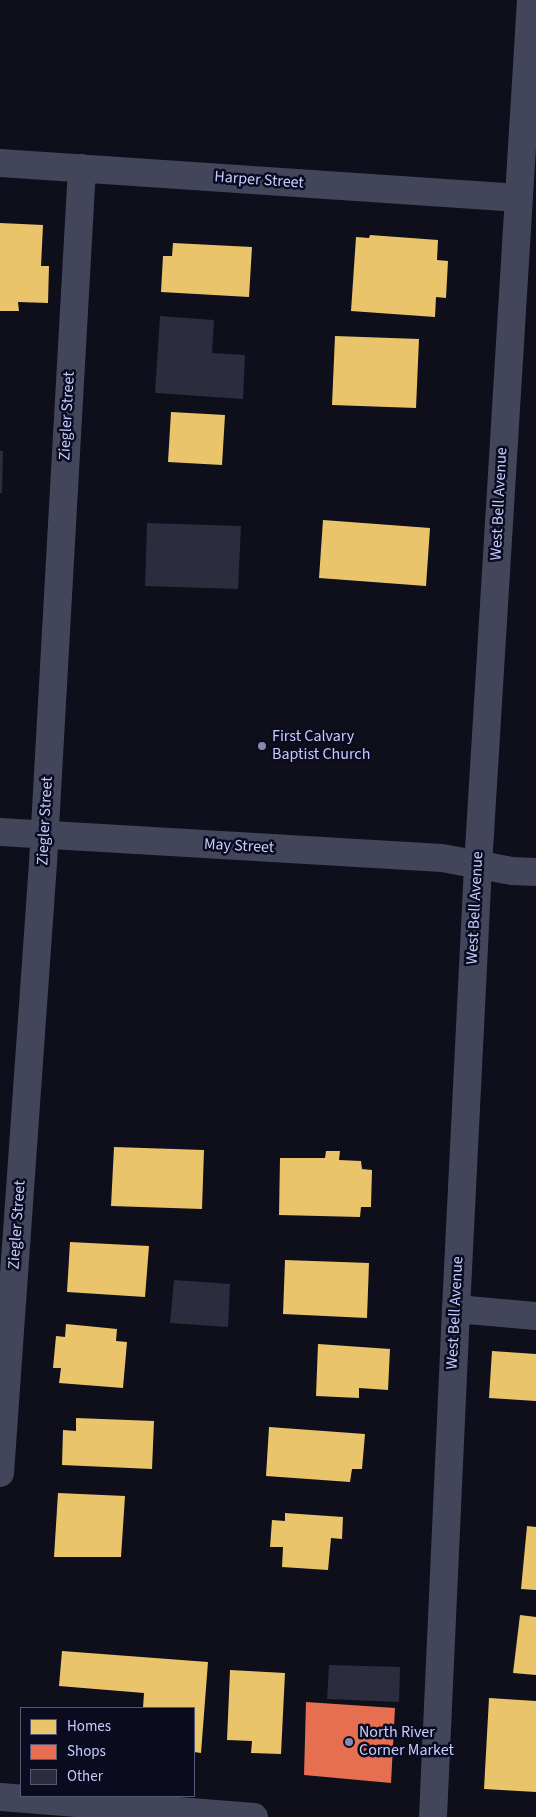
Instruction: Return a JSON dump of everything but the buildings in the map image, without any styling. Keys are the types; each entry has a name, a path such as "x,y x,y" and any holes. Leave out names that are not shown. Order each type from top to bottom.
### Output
{"street":[{"name":"West Bell Avenue","path":"433,1817 478,866 531,0"},
{"name":"Harper Street","path":"0,163 519,198"},
{"name":"Ziegler Street","path":"0,1473 45,836 82,168"},
{"name":"May Street","path":"0,832 442,858 478,866 536,872"},
{"path":"456,1309 536,1316"},
{"path":"0,1797 254,1817"}],"place":[{"name":"First Calvary Baptist Church","path":"262,746"},
{"name":"North River Corner Market","path":"349,1742"}]}
